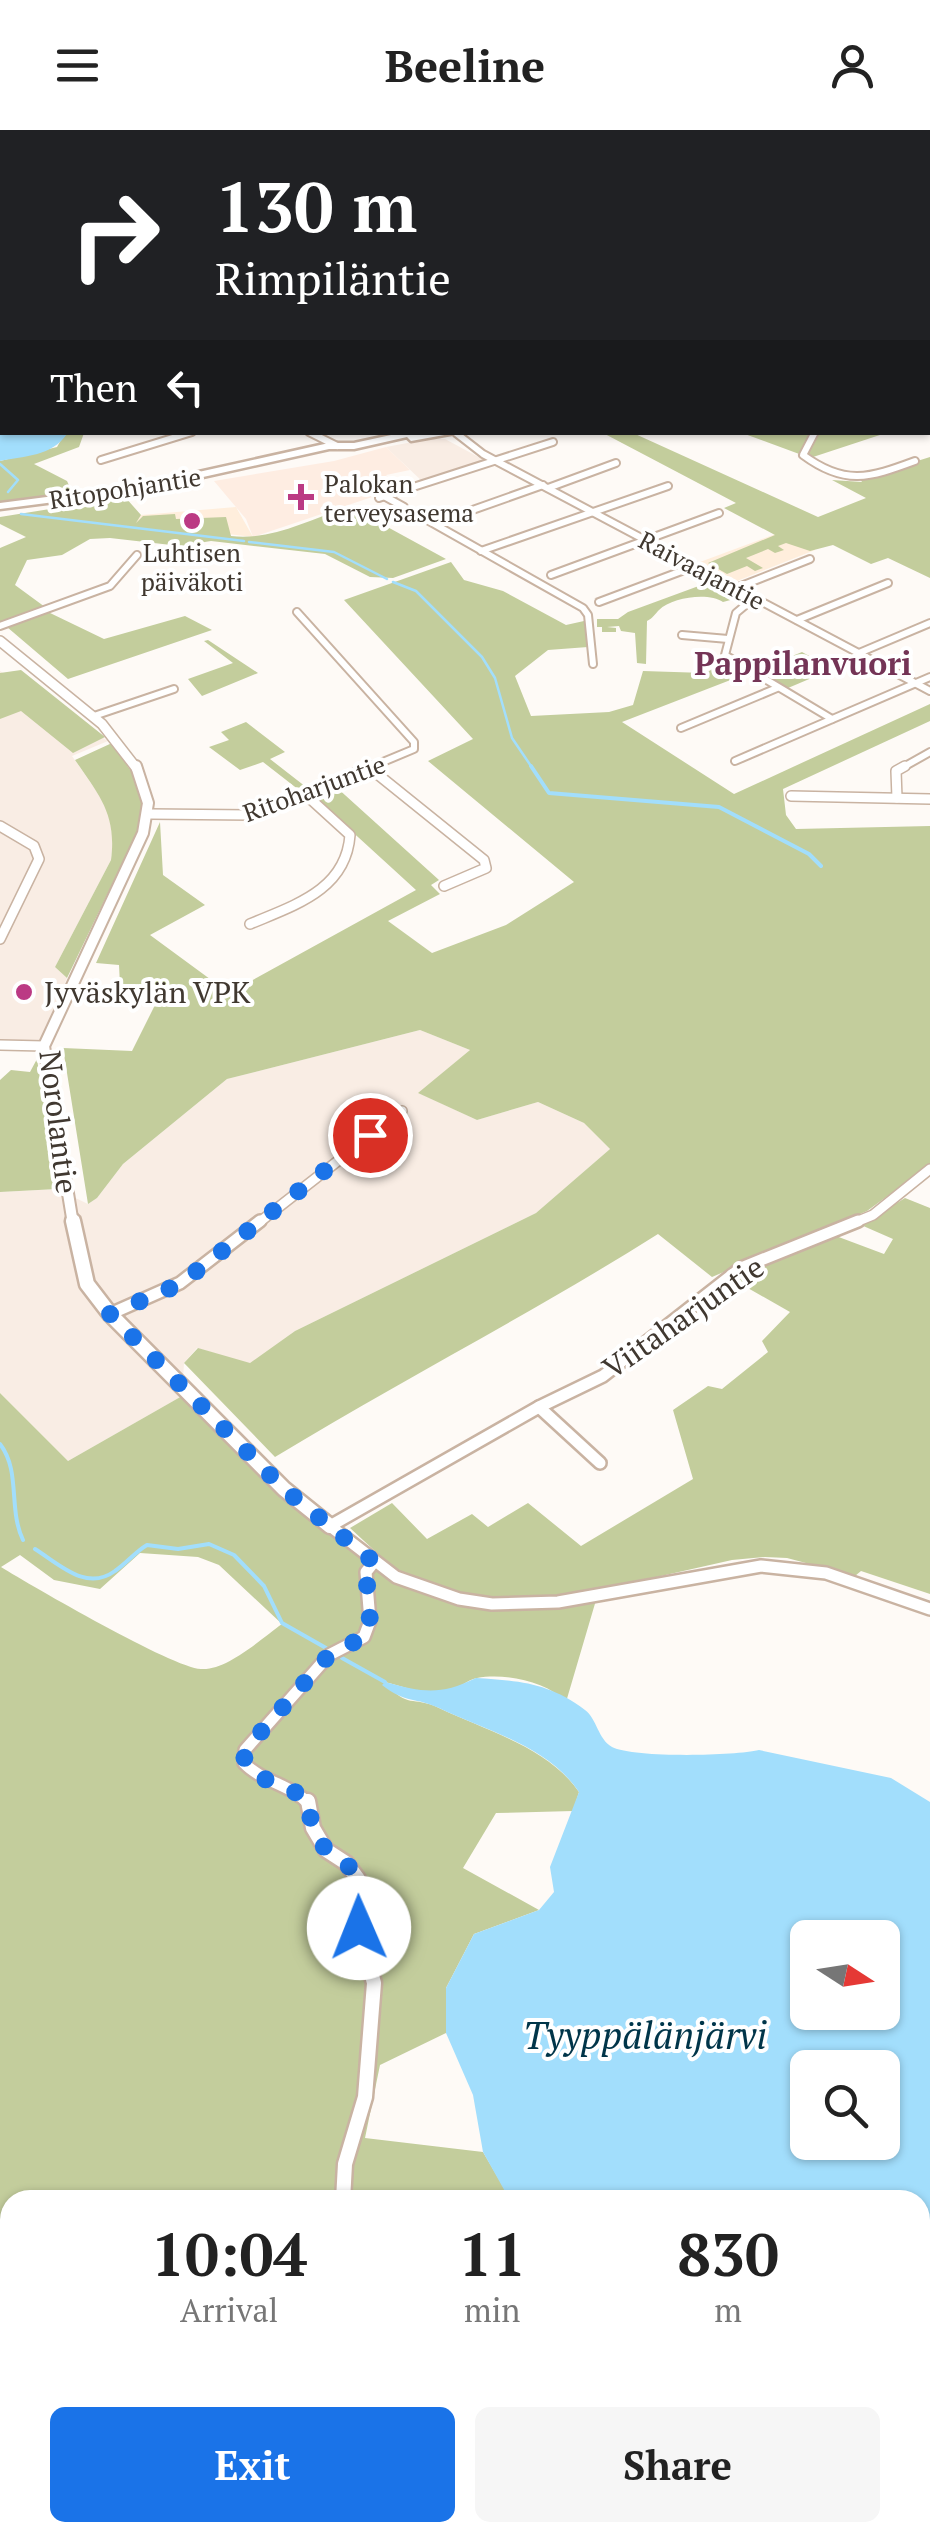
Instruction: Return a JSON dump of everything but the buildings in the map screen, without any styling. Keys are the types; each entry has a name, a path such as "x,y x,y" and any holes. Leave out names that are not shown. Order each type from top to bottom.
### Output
{"main road":[{"path":"341,448 405,435"},
{"path":"341,448 431,435"},
{"name":"Ritopohjantie","path":"0,506 140,488 323,447 341,448"}],"street":[{"path":"101,460 182,435"},
{"path":"312,435 323,447 341,448"},
{"name":"Raivaajantie","path":"440,435 474,449 930,691"},
{"name":"Raivaajantie","path":"459,435 474,449"},
{"path":"813,435 803,455 846,479 866,480 915,461"},
{"path":"404,507 382,497 554,442"},
{"path":"450,518 616,463"},
{"path":"481,551 668,486"},
{"path":"551,574 720,513"},
{"path":"420,516 583,608 588,614 593,664"},
{"path":"0,626 110,586 137,555"},
{"path":"736,588 810,559"},
{"path":"599,602 695,566"},
{"path":"796,620 888,583"},
{"path":"754,598 736,612 725,655 832,718"},
{"name":"Ritoharjuntie","path":"150,814 244,816 414,749 414,742 297,612"},
{"path":"858,654 930,623"},
{"path":"682,634 728,638"},
{"path":"0,641 94,716 119,741 146,784 150,814"},
{"path":"735,761 930,677"},
{"path":"94,716 174,688"},
{"path":"681,728 777,688"},
{"path":"897,798 896,771 930,752"},
{"path":"371,769 484,860 486,868 444,886"},
{"path":"250,924 317,894 332,882 351,849 350,835 305,794"},
{"path":"791,796 930,799"},
{"name":"Norolantie","path":"150,814 44,1046 79,1260 87,1284 110,1314 284,1489 330,1526"},
{"path":"0,826 34,846 39,859 0,939"},
{"path":"0,1045 44,1046"},
{"path":"110,1314 180,1284 402,1111"},
{"name":"Viitaharjuntie","path":"330,1526 603,1376 741,1268 873,1215 930,1169"},
{"path":"539,1408 600,1462"},
{"path":"330,1526 398,1578 432,1592 484,1604 582,1600 733,1568 762,1566 840,1578 930,1609"},
{"path":"344,2190 345,2164 359,2124 371,2058 374,1983 359,1928 360,1889 346,1863 326,1850 312,1828 308,1801 292,1790 253,1775 244,1763 245,1750 329,1655 364,1637 370,1621 366,1572 374,1562"}],"shaded area":[{"path":"445,439 484,460 422,481 386,447"},
{"name":"Palokan terveysasema","path":"386,447 410,470 386,475 399,488 253,537 246,519 214,481 334,461"},
{"name":"Luhtisen päiväkoti","path":"236,507 253,537 135,523 141,515"},
{"path":"808,522 815,550 737,581 700,562"},
{"path":"0,671 108,741 72,756 109,809 113,843 111,860 55,967 67,978 40,1044 0,1043"},
{"path":"420,1030 470,1050 419,1093 477,1120 538,1102 584,1123 610,1149 536,1213 295,1331 250,1364 197,1348 184,1363 182,1396 68,1461 0,1393 0,1192 57,1189 88,1204 123,1164 227,1079"}],"green space":[{"path":"64,435 83,435 79,447 34,464 67,481 72,492 0,502 0,461 57,447"},
{"path":"607,435 637,435 818,517 866,498 832,480 862,482 860,479 930,457 930,578 888,558 871,564 833,545 810,551 786,543 778,546 784,550 775,553 768,549 746,558 763,568 755,571 747,566 727,574 708,563 775,535 724,508 736,503"},
{"path":"747,435 880,435 810,458"},
{"path":"125,497 141,515 136,523 143,516 226,517 231,536 246,537 291,528 349,506 446,559 393,578 370,577 325,554 211,541 180,546 90,539 62,555 27,560 15,585 45,607 0,623 0,548 26,537 0,524 0,517"},
{"path":"451,562 464,580 503,591 566,625 584,621 588,647 548,650 515,676 531,716 609,712 633,705 643,671 705,673 725,663 746,674 622,722 734,794 930,704 930,721 783,789 786,815 796,829 930,826 930,1165 867,1211 712,1277 658,1234 275,1457 184,1363 198,1348 250,1363 295,1331 536,1213 610,1149 584,1123 538,1102 477,1120 418,1093 470,1050 420,1030 227,1079 123,1164 88,1204 63,1048 132,1051 158,999 120,985 119,965 96,963 160,822 163,875 205,905 150,935 229,993 416,890 312,795 335,786 439,880 431,885 440,894 388,921 432,953 506,925 574,882 428,761 473,739 344,600"},
{"path":"715,580 735,591 738,598 723,602 691,597 665,606 647,621 646,664 637,663 635,633 621,631 619,626 607,627 616,628 616,632 602,632 602,627 597,627 597,619 618,619"},
{"path":"48,612 104,639 185,616 212,630 68,679 7,627"},
{"path":"204,641 258,673 202,696 188,679 233,663"},
{"path":"802,652 833,669 788,688 756,671"},
{"path":"21,670 105,737 73,753 21,711 0,719 0,673"},
{"path":"246,722 285,752 270,759 306,787 299,790 263,762 240,770 209,747 229,740 221,732"},
{"path":"112,743 141,786 146,814 67,978 55,967 111,860 112,844 109,817 75,760"},
{"path":"37,1059 57,1189 0,1192 0,1080 11,1070 30,1072"},
{"path":"905,1198 930,1208 930,1594 861,1571 855,1576 787,1558 732,1560 599,1590 566,1702 548,1689 512,1678 477,1678 440,1692 385,1682 405,1699 430,1704 534,1752 566,1776 579,1792 573,1811 496,1813 463,1868 539,1910 474,1934 446,1988 446,2033 380,2065 365,2138 483,2152 505,2190 0,2190 0,1393 68,1461 182,1396 278,1493 366,1563 376,1552 350,1528 392,1503 427,1539 472,1514 488,1527 528,1503 581,1546 693,1479 673,1410 708,1386 722,1389 768,1352 762,1341 790,1312 732,1279 836,1236 884,1254 893,1239 861,1225","holes":["140,1553 198,1557 219,1565 282,1624 233,1659 201,1669 134,1641 1,1567 20,1555 54,1580 100,1589"]}],"water":[{"path":"0,435 66,435 46,451 0,461"},
{"name":"Tyyppälänjärvi","path":"476,1678 521,1682 572,1701 592,1718 607,1743 623,1751 684,1755 759,1750 891,1778 930,1802 930,2190 504,2190 483,2152 473,2095 446,2033 446,1988 474,1934 539,1910 554,1892 550,1867 579,1792 566,1776 534,1751 382,1685 385,1682 431,1690 452,1688"}],"waterway":[{"path":"0,464 18,480 8,492"},
{"path":"21,514 244,541"},
{"path":"249,542 334,552 387,579"},
{"path":"393,582 416,591 482,657 495,678 512,738 533,769"},
{"path":"533,769 549,793 719,807 809,854 821,866"},
{"path":"0,1444 13,1478 16,1516 23,1540"},
{"path":"35,1549 73,1574 94,1579 115,1571 147,1545 178,1549 209,1544 234,1555 264,1586 282,1623 326,1648"},
{"path":"342,1658 385,1682"}],"place":[{"name":"Palokan terveysasema","path":"301,497"},
{"name":"Luhtisen päiväkoti","path":"192,521"},
{"name":"Jyväskylän VPK","path":"24,992"}],"district":[{"name":"Pappilanvuori","path":"803,663"}],"route":[{"path":"359,1928 358,1878 346,1863 326,1850 312,1828 308,1801 292,1790 253,1775 244,1763 245,1750 329,1655 364,1637 370,1621 366,1572 374,1562 284,1489 110,1314 180,1284 370,1135"}]}
